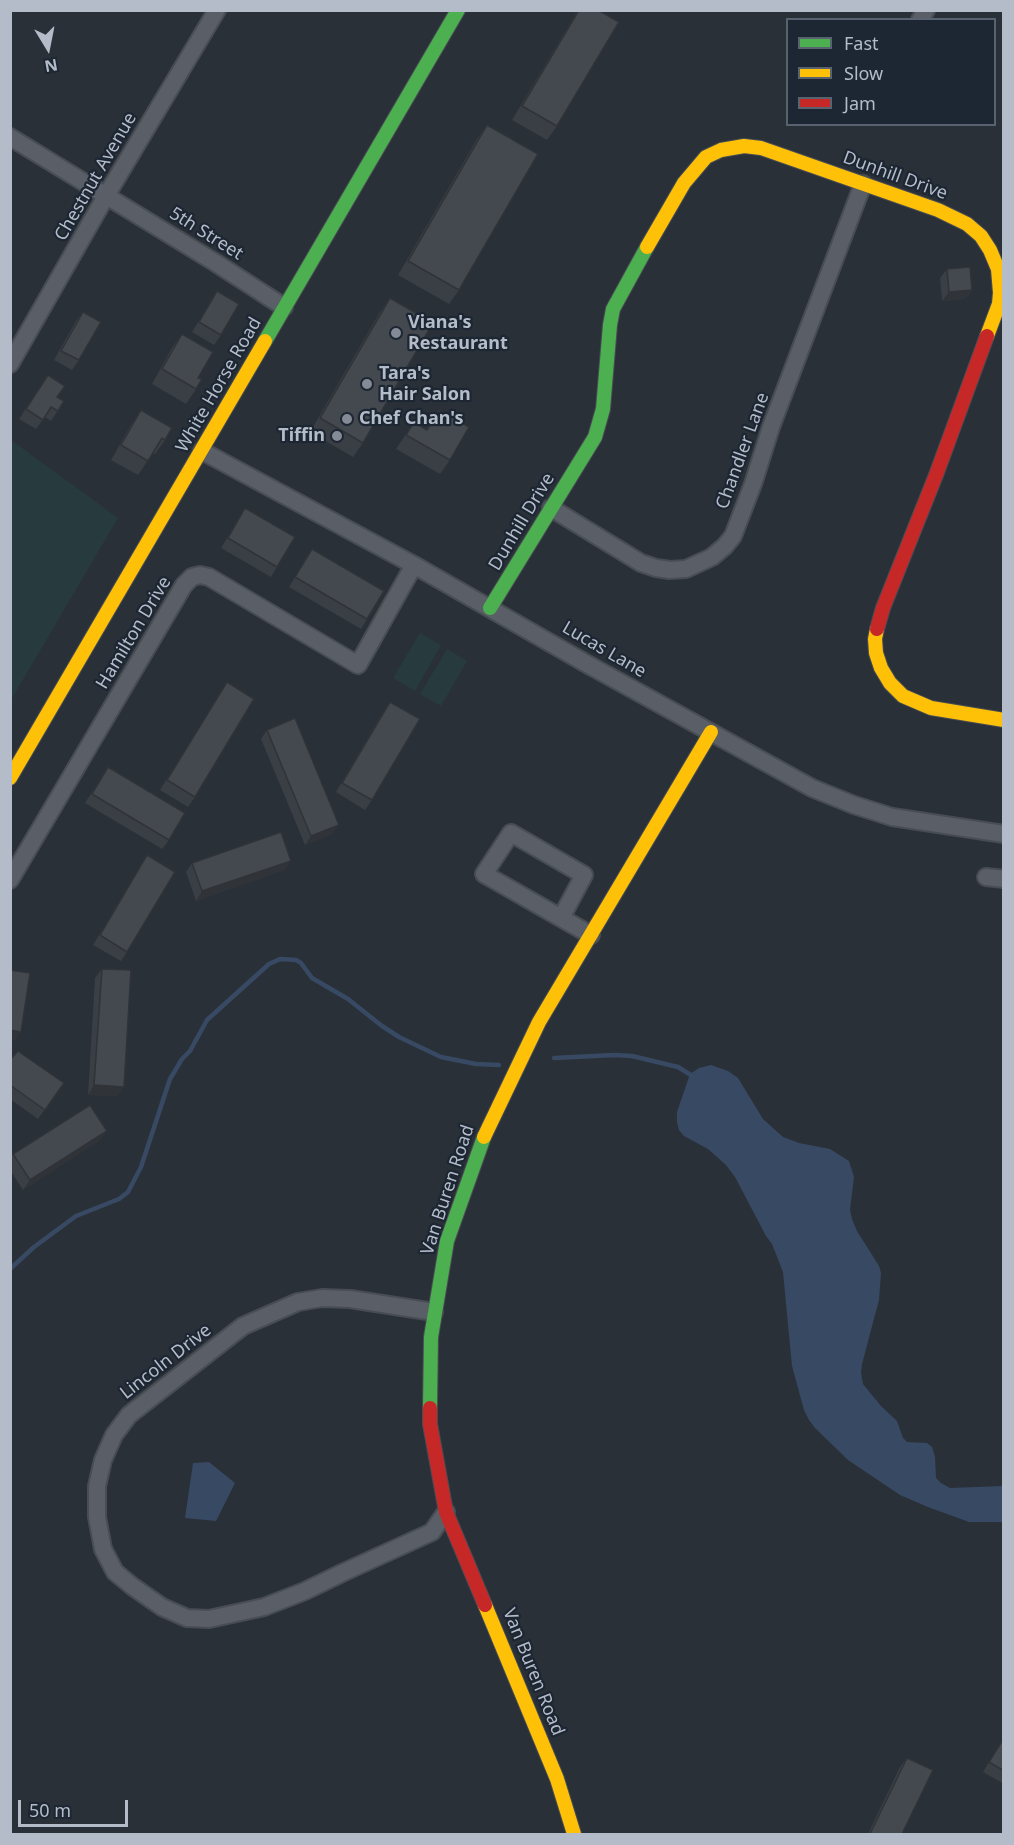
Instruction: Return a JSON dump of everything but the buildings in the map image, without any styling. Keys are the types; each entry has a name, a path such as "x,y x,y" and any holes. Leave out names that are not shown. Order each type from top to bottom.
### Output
{"street":[{"name":"Chestnut Avenue","path":"10,364 106,196 217,10"},
{"name":"White Horse Road","path":"10,778 458,10"},
{"name":"5th Street","path":"10,137 285,307"},
{"name":"Dunhill Drive","path":"490,608 595,437 603,410 613,309 684,183 706,157 721,150 744,146 761,148 938,210 967,224 981,236 990,250 998,269 1001,304 883,609 875,639 876,653 881,668 890,684 903,696 931,708 1004,720"},
{"name":"Chandler Lane","path":"551,508 640,563 656,568 686,569 712,557 725,546 733,536 753,484 771,427 863,184"},
{"name":"Lucas Lane","path":"202,452 414,565 587,664 812,788 854,806 892,817 1004,834"},
{"name":"Hamilton Drive","path":"10,880 184,585 192,577 200,575 209,577 358,665 414,565"},
{"name":"Van Buren Road","path":"574,1834 558,1779 446,1512 430,1424 430,1337 447,1241 486,1131 539,1022 711,732"},
{"path":"561,918 584,875 511,833 484,874 561,918 591,935"},
{"path":"986,877 1004,879"},
{"name":"Lincoln Drive","path":"434,1312 350,1299 322,1298 298,1302 243,1326 129,1415 114,1435 103,1460 97,1486 97,1517 104,1549 115,1572 162,1607 187,1618 208,1618 264,1607 305,1591 432,1532 446,1512"}],"green space":[{"path":"11,440 118,518 11,700"},
{"path":"420,633 441,645 415,691 393,678"},
{"path":"447,649 467,661 441,706 420,694"}],"water":[{"path":"711,1065 728,1071 738,1078 763,1119 783,1137 799,1143 830,1149 849,1161 854,1177 850,1210 852,1219 881,1273 879,1300 862,1364 863,1384 897,1421 903,1438 907,1442 927,1443 932,1447 936,1478 941,1483 950,1488 1003,1486 1003,1522 969,1522 900,1495 848,1460 809,1420 792,1366 783,1272 772,1244 726,1165 708,1149 684,1136 679,1130 677,1112 690,1074 699,1068"},
{"path":"209,1462 235,1483 216,1521 185,1518 193,1463"}],"waterway":[{"path":"10,1269 34,1247 76,1216 119,1199 128,1192 141,1167 170,1079 182,1059 190,1051 207,1020 269,964 280,959 296,960 301,963 312,978 348,999 399,1037 441,1057 476,1064 499,1065"},
{"path":"554,1058 632,1056 678,1067 694,1077"}],"traffic: fast":[{"path":"265,341 458,10"},
{"path":"490,608 595,437 603,409 613,309 647,247"},
{"path":"430,1408 431,1337 447,1241 484,1137"}],"traffic: slow":[{"path":"647,247 684,183 706,157 721,150 744,146 761,148 938,210 967,224 981,236 998,269 999,304 987,336"},
{"path":"10,778 265,341"},
{"path":"877,629 876,653 881,668 890,683 903,696 931,708 1004,720"},
{"path":"484,1137 539,1022 711,732"},
{"path":"485,1605 557,1779 574,1834"}],"traffic: jam":[{"path":"877,629 987,336"},
{"path":"430,1408 430,1424 446,1512 485,1605"}],"place":[{"name":"Viana's Restaurant","path":"396,333"},
{"name":"Tara's Hair Salon","path":"367,384"},
{"name":"Chef Chan's","path":"347,419"},
{"name":"Tiffin","path":"337,436"}]}
